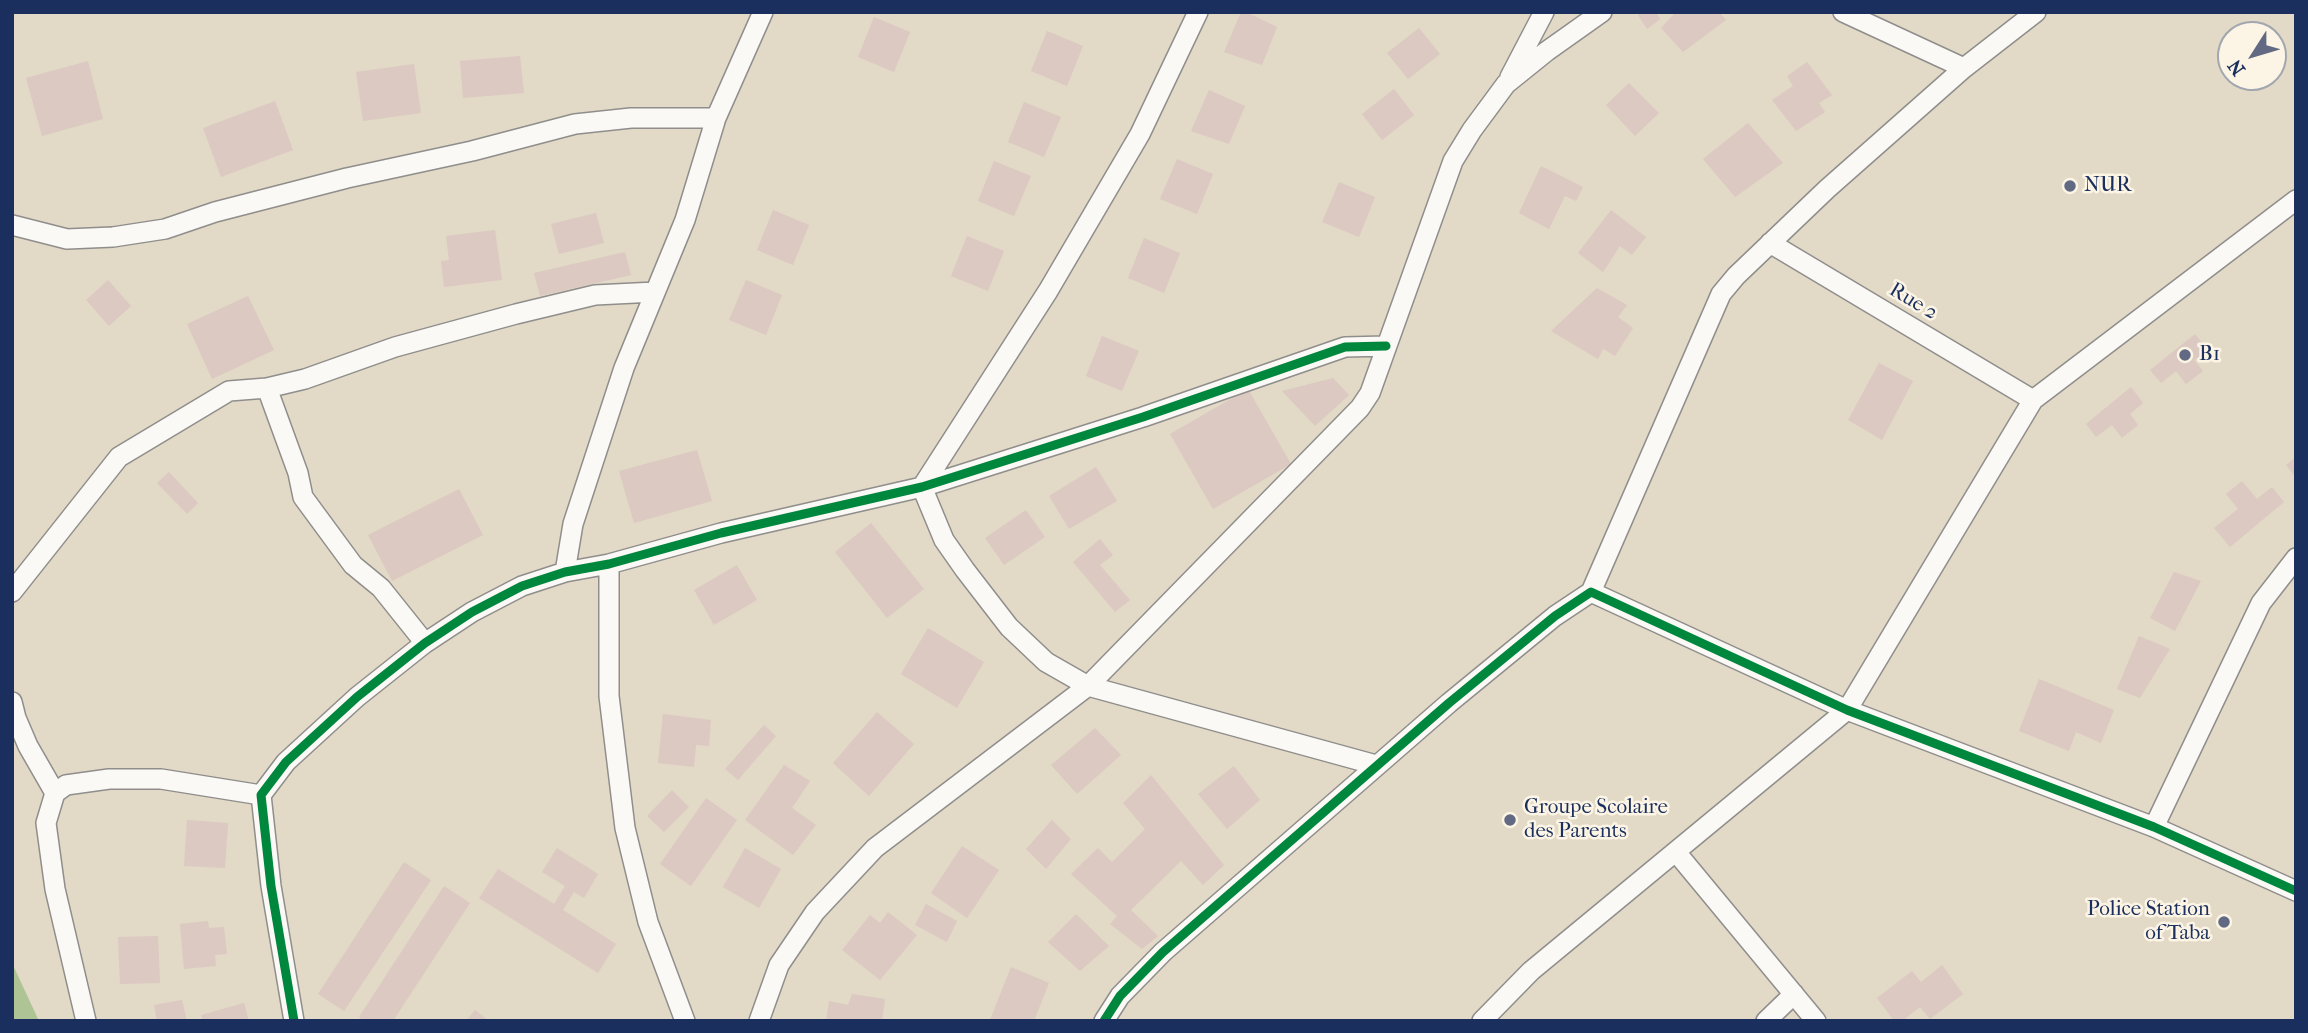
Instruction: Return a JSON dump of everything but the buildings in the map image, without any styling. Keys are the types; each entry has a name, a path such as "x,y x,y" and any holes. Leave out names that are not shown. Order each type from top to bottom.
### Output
{"street":[{"path":"565,572 573,524 624,368 685,220 716,118 763,12"},
{"path":"922,486 1077,243 1140,134 1198,12"},
{"path":"759,1021 779,965 786,954 815,912 875,848 1088,686 1360,408 1370,393 1453,161 1506,84 1544,12"},
{"path":"1506,84 1602,12"},
{"path":"1843,12 1964,68"},
{"path":"1104,1021 1120,996 1163,953 1376,765 1555,615 1591,592 1721,294 1736,276 1827,189 1964,68 2036,12"},
{"path":"12,225 67,239 113,237 165,229 215,212 347,178 472,151 575,124 631,118 716,118"},
{"path":"1482,1021 1531,971 1847,710 2033,400 2296,200"},
{"name":"Rue 2","path":"1770,243 2033,400"},
{"path":"12,592 119,457 229,391 267,388 305,379 395,347 595,295 655,292"},
{"path":"294,1021 271,886 261,794 286,762 319,730 425,643 472,612 522,586 565,572 609,564 722,533 922,486 1143,417 1345,347 1386,346"},
{"path":"267,388 298,474 303,496 353,565 382,588 425,643"},
{"path":"922,486 944,540 1009,627 1046,662 1088,686 1376,765"},
{"path":"2154,827 2261,603 2296,558"},
{"path":"609,564 609,696 625,828 648,922 685,1021"},
{"path":"1591,592 1847,710 2154,827 2296,891"},
{"path":"12,702 28,746 55,793"},
{"path":"86,1021 55,889 46,823 55,793 66,785 109,779 161,779 261,794"},
{"path":"1676,852 1816,1021"},
{"path":"1766,1021 1794,994"}],"green space":[{"path":"12,963 39,1021 12,1021"}],"cycle path":[{"path":"294,1021 271,886 261,795 286,762 357,697 425,643 472,612 522,586 565,572 609,564 721,533 922,487 1143,417 1345,347 1386,346"},
{"path":"1104,1021 1120,996 1163,952 1449,703 1555,616 1591,592 1847,710 2154,827 2296,891"}],"place":[{"name":"NUR","path":"2070,186"},
{"name":"B1","path":"2185,355"},
{"name":"Groupe Scolaire des Parents","path":"1510,820"},
{"name":"Police Station of Taba","path":"2224,922"}]}
